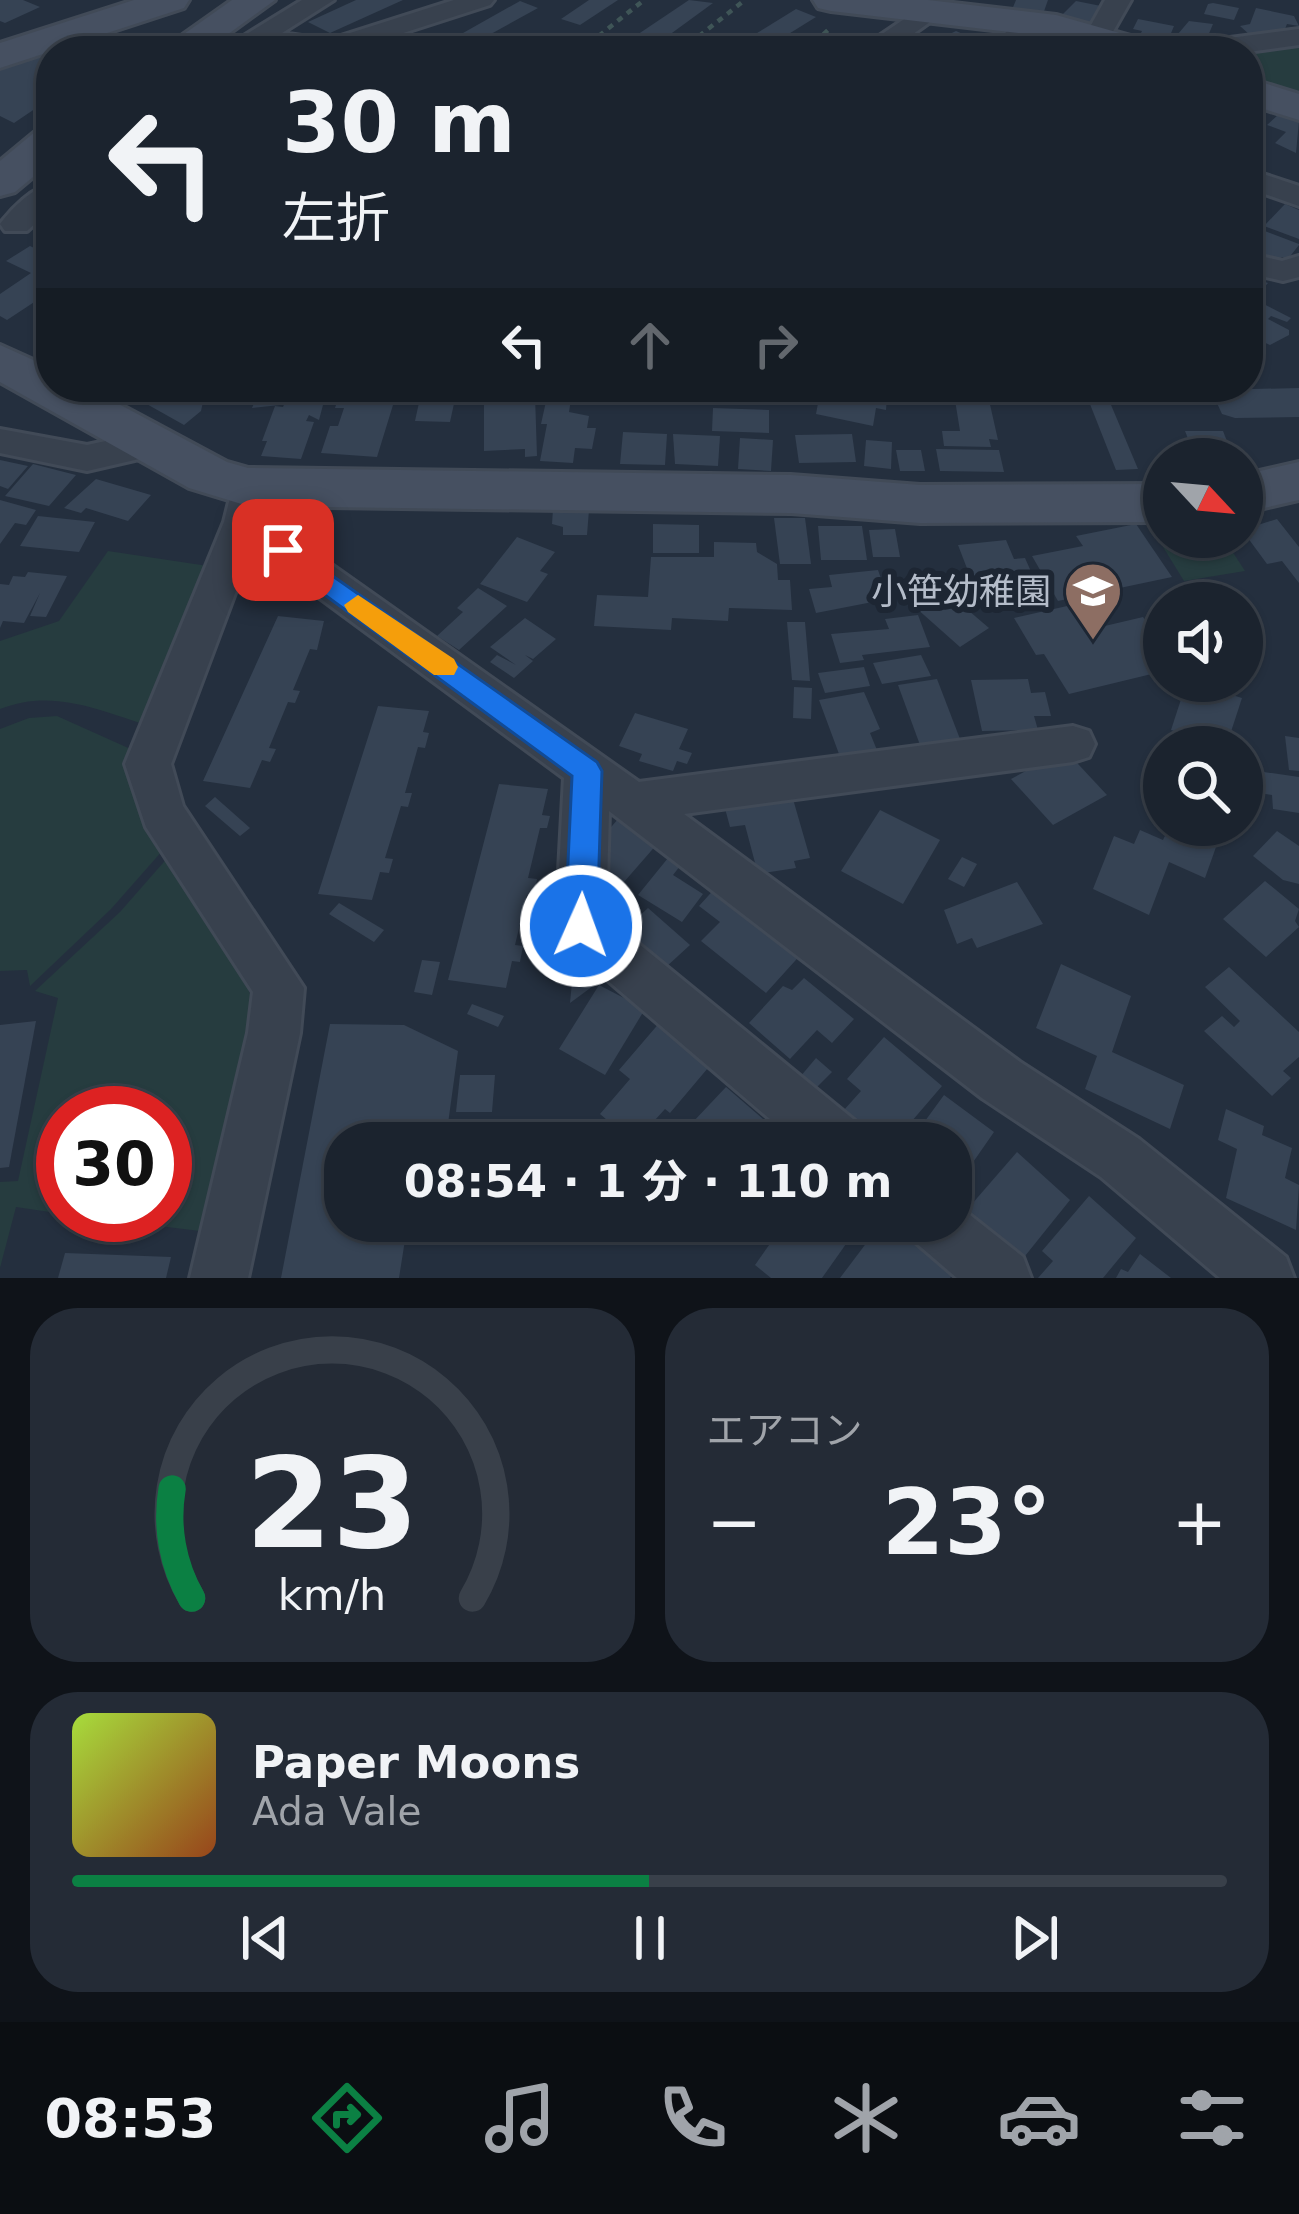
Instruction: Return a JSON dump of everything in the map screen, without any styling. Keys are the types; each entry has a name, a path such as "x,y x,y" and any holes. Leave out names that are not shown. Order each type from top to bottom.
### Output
{"street":[{"path":"249,30 320,0"},
{"path":"366,36 481,0"},
{"path":"831,0 1098,35 1118,0"},
{"path":"60,36 166,1"},
{"path":"892,36 928,10"},
{"path":"1017,36 1032,23"},
{"path":"1263,42 1299,37"},
{"path":"0,56 36,44"},
{"path":"1263,95 1299,108"},
{"path":"0,183 36,153"},
{"path":"1263,184 1299,197"},
{"path":"16,224 36,206"},
{"path":"1263,266 1282,271 1299,266"},
{"path":"0,362 36,381"},
{"path":"74,402 208,475 587,771 1001,1079 1120,1157 1264,1278"},
{"path":"0,441 87,458 152,444"},
{"path":"1263,489 1299,481"},
{"path":"246,505 791,494 920,504 1143,503"},
{"path":"219,1278 274,1033 279,988 162,813 148,764 246,505"},
{"path":"632,802 1073,744"},
{"path":"587,771 581,926 815,1122"},
{"path":"959,1242 1002,1278"}],"path":[{"path":"599,36 644,0"},
{"path":"699,36 745,0"}],"green space":[{"path":"1299,46 1299,97 1263,84 1263,51"},
{"path":"108,551 208,566 150,726 57,701 0,709 0,641 59,621"},
{"path":"1170,558 1237,558 1245,571 1184,581"},
{"path":"57,716 135,751 163,850 111,909 30,986 27,970 0,971 0,729 29,718"},
{"path":"170,855 242,974 256,1009 208,1232 192,1230 192,1086 39,1086 58,998 35,991 120,912"},
{"path":"36,1099 36,1210 16,1207 0,1268 0,1182 18,1181"}],"building":[{"path":"0,0 23,0 40,7 5,23 0,21"},
{"path":"356,0 403,0 330,33 308,22"},
{"path":"589,0 618,0 580,25 561,19"},
{"path":"689,0 713,3 668,36 635,36"},
{"path":"1016,0 1048,0 1042,17 1011,12"},
{"path":"520,1 538,8 487,36 463,33"},
{"path":"1076,1 1106,7 1092,24 1059,18"},
{"path":"1208,4 1239,8 1234,20 1204,14"},
{"path":"1256,8 1294,16 1299,26 1287,24 1285,29 1250,35 1240,26 1250,24"},
{"path":"796,9 816,17 785,36 752,36"},
{"path":"1138,19 1174,26 1170,36 1140,36 1142,31 1133,29"},
{"path":"1189,21 1213,24 1208,36 1178,34"},
{"path":"36,57 36,108 14,123 0,116 0,70"},
{"path":"1279,114 1299,121 1296,153 1275,143 1286,132 1267,125"},
{"path":"1285,204 1299,210 1299,239 1264,226"},
{"path":"1263,230 1299,244 1288,259 1282,257 1276,264 1263,259"},
{"path":"30,246 36,249 36,301 7,320 0,316 0,294 31,273 6,261"},
{"path":"1263,304 1291,318 1287,322 1268,319 1289,330 1289,335 1270,345 1263,342"},
{"path":"1299,388 1299,417 1235,418 1222,414 1216,402 1263,402 1263,389"},
{"path":"143,402 203,402 201,411 184,425"},
{"path":"254,402 281,402 280,405 252,408"},
{"path":"285,402 323,405 319,420 309,415 306,421 314,422 301,459 261,456 275,406 283,407"},
{"path":"337,402 393,405 377,457 321,453 330,426 338,426 344,408 335,408"},
{"path":"419,402 454,402 450,422 415,421"},
{"path":"535,402 537,456 525,457 525,449 484,451 484,404"},
{"path":"546,402 571,402 569,412 589,416 587,428 596,428 592,449 575,448 573,463 540,461 547,424 541,424"},
{"path":"818,402 887,402 886,410 876,408 873,426 816,414"},
{"path":"955,402 989,402 998,440 989,439 991,447 944,446 942,431 960,431"},
{"path":"1089,402 1110,402 1138,469 1116,470"},
{"path":"713,408 769,410 769,433 712,431"},
{"path":"1185,431 1223,431 1226,438 1188,438"},
{"path":"623,432 667,434 665,465 620,464"},
{"path":"673,434 720,436 718,466 675,464"},
{"path":"852,434 856,462 799,463 795,435"},
{"path":"740,438 773,440 771,471 738,469"},
{"path":"866,440 892,442 891,469 864,466"},
{"path":"936,449 999,450 1004,472 940,471"},
{"path":"896,450 921,450 925,471 900,471"},
{"path":"0,460 28,466 8,489 0,486"},
{"path":"33,464 76,475 49,506 5,496"},
{"path":"96,479 151,495 128,521 86,508 81,513 64,508"},
{"path":"0,500 36,510 26,525 15,523 0,544"},
{"path":"553,509 589,510 587,535 563,535 563,527 552,524"},
{"path":"38,516 95,522 79,552 20,546"},
{"path":"774,518 805,518 811,564 780,564"},
{"path":"1277,519 1299,547 1299,583 1282,561 1267,564 1263,558 1263,523"},
{"path":"653,524 699,525 699,553 653,553"},
{"path":"1136,524 1143,534 1143,558 1159,558 1172,577 1058,601 1032,556 1083,546 1076,536"},
{"path":"818,526 862,526 867,560 821,560"},
{"path":"895,529 900,557 873,557 869,530"},
{"path":"517,537 555,552 540,571 548,574 527,602 480,584"},
{"path":"1006,540 1014,559 1025,558 1045,603 1010,607 998,598 990,599 983,583 973,584 958,545"},
{"path":"714,542 756,543 757,552 777,564 778,580 790,580 792,610 729,608 728,621 672,618 671,630 594,626 597,595 648,597 651,557 714,557"},
{"path":"878,570 888,599 816,613 809,589 832,587 829,575"},
{"path":"28,572 67,576 46,617 30,616 40,593 24,623 3,621 0,628 0,584 9,585 13,576 25,577"},
{"path":"935,582 989,628 960,647 906,599"},
{"path":"478,588 507,606 459,650 437,636 463,612 457,608"},
{"path":"1076,604 1092,629 1143,617 1143,676 1069,694 1044,654 1036,655 1014,618"},
{"path":"918,615 930,647 862,655 864,660 840,663 831,634 889,629 885,619"},
{"path":"278,616 324,621 317,650 310,649 293,690 300,691 295,703 288,702 269,748 276,749 270,762 262,760 250,788 203,781"},
{"path":"525,618 556,639 533,659 525,655 533,661 514,678 490,662 497,655 516,665 490,647"},
{"path":"787,622 805,622 810,681 792,680"},
{"path":"921,655 931,676 882,684 873,663"},
{"path":"864,667 870,686 825,693 818,673"},
{"path":"937,679 960,739 920,745 898,685"},
{"path":"1028,679 1031,693 1045,692 1051,716 1034,716 1038,730 982,731 971,680"},
{"path":"794,687 812,688 811,719 793,718"},
{"path":"864,692 880,729 870,733 879,755 842,762 819,700"},
{"path":"1180,702 1241,702 1233,726 1172,726"},
{"path":"378,706 429,711 423,732 429,733 425,748 418,747 405,793 412,793 408,807 401,806 385,858 393,859 389,873 380,872 372,900 318,894"},
{"path":"635,713 688,729 679,749 692,753 687,764 677,761 673,771 639,761 642,754 619,746"},
{"path":"1285,736 1299,738 1299,771 1289,770"},
{"path":"1065,750 1107,795 1053,825 1011,779"},
{"path":"1263,772 1299,777 1299,813 1273,809 1272,795 1263,794"},
{"path":"499,784 548,789 542,815 550,816 547,828 540,828 528,878 537,879 534,896 527,895 515,945 523,946 520,962 512,961 506,988 448,980"},
{"path":"215,797 250,828 240,836 205,806"},
{"path":"793,799 810,858 794,861 796,868 758,874 745,825 730,827 723,801"},
{"path":"880,810 940,840 903,904 841,871"},
{"path":"619,818 658,843 624,882 585,857"},
{"path":"1140,830 1143,846 1216,846 1205,878 1169,862 1149,915 1093,889 1114,836 1134,844"},
{"path":"1277,831 1299,846 1299,884 1283,880 1253,856"},
{"path":"962,857 977,864 964,887 948,879"},
{"path":"668,858 680,866 673,875 703,894 682,922 638,895"},
{"path":"1265,881 1299,909 1295,921 1299,927 1266,957 1223,919"},
{"path":"1017,882 1043,924 977,948 972,938 957,944 944,910"},
{"path":"718,885 804,951 766,993 701,941 720,922 699,906"},
{"path":"339,903 384,930 374,942 329,914"},
{"path":"648,908 690,945 666,967 624,930"},
{"path":"575,951 608,975 570,1003"},
{"path":"422,960 440,962 432,995 414,992"},
{"path":"1061,964 1131,996 1112,1052 1184,1085 1170,1129 1085,1089 1097,1056 1036,1028"},
{"path":"1229,967 1299,1032 1299,1057 1283,1071 1291,1078 1272,1096 1204,1031 1222,1016 1234,1027 1240,1021 1205,987"},
{"path":"804,978 854,1019 832,1043 817,1030 790,1059 749,1023 783,986 792,990"},
{"path":"599,985 645,1009 605,1075 559,1049"},
{"path":"472,1004 504,1016 498,1027 467,1014"},
{"path":"36,1021 9,1167 0,1168 0,1025"},
{"path":"661,1021 713,1062 670,1113 665,1109 653,1122 609,1122 600,1114 630,1079 619,1070"},
{"path":"330,1024 404,1025 458,1051 448,1122 324,1122 324,1242 405,1242 399,1278 281,1278"},
{"path":"884,1037 942,1086 911,1122 837,1122 861,1091 847,1079"},
{"path":"816,1058 832,1072 814,1090 800,1077"},
{"path":"460,1075 495,1075 492,1112 456,1112"},
{"path":"726,1087 763,1119 760,1122 693,1122"},
{"path":"944,1095 994,1132 972,1164 972,1122 924,1122"},
{"path":"1226,1109 1264,1126 1262,1135 1292,1148 1285,1178 1299,1185 1296,1230 1226,1198 1237,1149 1218,1140"},
{"path":"1017,1152 1070,1200 1013,1271 972,1233 972,1204"},
{"path":"1089,1196 1136,1238 1103,1278 1038,1278 1053,1261 1042,1251"},
{"path":"771,1242 847,1242 822,1278 771,1278 755,1265"},
{"path":"867,1242 920,1242 955,1271 950,1278 840,1278"},
{"path":"65,1253 171,1257 166,1278 58,1278"},
{"path":"1140,1254 1171,1278 1116,1278 1121,1269 1128,1272"}],"slow traffic":[{"path":"358,605 444,667"}],"place":[{"name":"小笹幼稚園","path":"1093,642"}],"route":[{"path":"283,550 587,771 581,926"}]}
